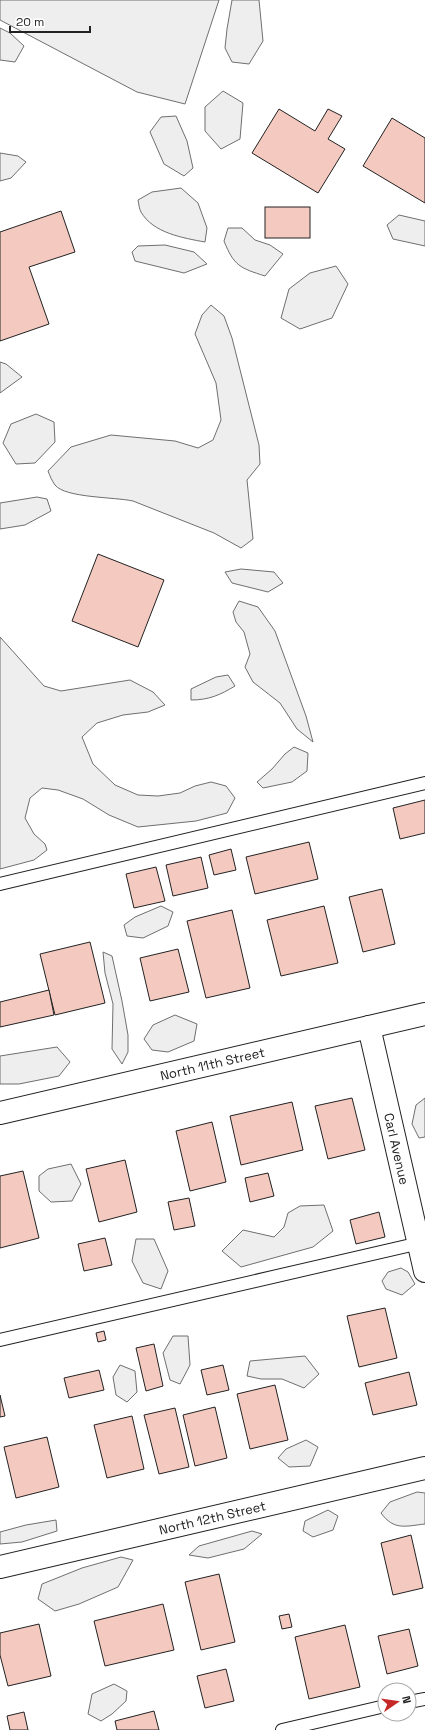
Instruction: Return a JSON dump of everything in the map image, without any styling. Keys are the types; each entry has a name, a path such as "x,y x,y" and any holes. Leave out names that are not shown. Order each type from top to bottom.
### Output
{"street":[{"name":"North 11th Street","path":"0,1112 425,1014"},
{"name":"Carl Avenue","path":"369,1027 422,1243 425,1271"},
{"name":"North 12th Street","path":"0,1567 425,1468"}],"lane":[{"path":"0,884 425,783"},
{"path":"0,1340 422,1243"},
{"path":"282,1730 377,1708"}],"shaded area":[{"path":"0,0 219,0 185,104 137,92 0,20"},
{"path":"232,0 259,0 263,41 249,64 232,62 225,48"},
{"path":"0,28 10,33 24,46 15,62 0,60"},
{"path":"223,91 243,103 240,139 221,149 205,131 205,107"},
{"path":"176,116 187,141 193,168 184,176 164,164 150,132 161,117"},
{"path":"0,153 18,156 26,162 11,178 0,181"},
{"path":"181,188 198,203 207,228 205,242 187,239 161,230 146,219 140,211 138,200 152,192"},
{"path":"399,215 425,221 425,246 393,239 387,225"},
{"path":"228,228 242,228 255,240 270,245 283,254 265,276 249,271 239,265 231,256 224,241"},
{"path":"165,245 194,252 207,264 184,273 135,261 132,252 138,246"},
{"path":"336,266 348,284 332,318 300,329 281,318 289,289 310,273"},
{"path":"211,305 224,316 232,338 259,445 260,464 247,480 253,539 241,548 214,533 133,501 79,495 60,489 55,485 48,471 71,447 111,435 175,441 198,448 213,440 221,420 216,383 195,334 202,315"},
{"path":"0,362 6,364 22,377 0,393"},
{"path":"36,414 54,422 55,442 35,463 16,464 3,443 11,424"},
{"path":"37,497 47,499 51,511 25,525 0,529 0,503"},
{"path":"241,569 274,572 283,583 268,592 232,583 225,572"},
{"path":"239,601 258,607 275,631 306,716 313,742 297,729 280,703 253,682 245,667 250,654 244,632 236,622 233,612"},
{"path":"0,637 44,686 61,691 130,680 153,692 165,705 148,712 123,715 97,723 82,737 93,764 115,785 138,795 158,796 180,793 195,786 211,782 226,786 235,798 227,813 196,821 138,827 109,815 83,799 58,790 42,788 30,798 25,818 34,834 45,844 47,850 34,860 0,869"},
{"path":"228,675 235,686 214,696 191,700 191,689 216,677"},
{"path":"294,747 308,753 307,771 292,782 263,788 257,782"},
{"path":"161,906 173,912 168,926 143,938 127,936 124,925 135,917"},
{"path":"103,952 112,956 128,1035 128,1052 122,1064 112,1049 113,1004 105,973"},
{"path":"175,1015 197,1024 194,1041 168,1052 152,1050 144,1039 153,1025"},
{"path":"57,1047 70,1062 59,1076 19,1084 0,1084 0,1056"},
{"path":"425,1098 425,1137 419,1138 412,1124 416,1105"},
{"path":"71,1164 81,1184 72,1201 51,1202 39,1191 39,1176 48,1169"},
{"path":"324,1205 333,1231 313,1247 241,1267 222,1251 243,1230 274,1237 284,1227 288,1213 300,1206"},
{"path":"136,1239 154,1239 168,1271 161,1289 143,1283 132,1261"},
{"path":"401,1268 408,1272 415,1284 402,1295 386,1289 382,1281 388,1272"},
{"path":"173,1336 188,1336 190,1365 180,1384 170,1380 163,1353"},
{"path":"305,1356 319,1374 304,1388 282,1379 261,1379 247,1376 250,1361"},
{"path":"120,1365 135,1371 137,1392 127,1402 116,1395 113,1377"},
{"path":"306,1440 318,1447 310,1466 289,1467 278,1458 286,1449"},
{"path":"417,1492 425,1493 425,1524 406,1526 396,1525 386,1519 381,1513 390,1502"},
{"path":"328,1510 338,1516 333,1530 313,1537 303,1531 305,1521"},
{"path":"56,1520 57,1531 22,1542 0,1544 0,1532 26,1525"},
{"path":"252,1531 262,1534 244,1549 208,1558 189,1555 199,1546"},
{"path":"121,1557 133,1560 118,1587 79,1604 55,1611 38,1599 42,1584 82,1568"},
{"path":"114,1684 127,1691 126,1701 112,1714 101,1721 88,1714 92,1694"}],"building":[{"path":"279,109 315,131 328,109 342,116 328,139 345,149 318,193 252,153"},
{"path":"392,118 425,138 425,203 363,166"},
{"path":"265,207 310,207 310,238 265,238"},
{"path":"61,211 75,252 29,267 49,324 0,341 0,232"},
{"path":"98,554 164,580 138,647 72,621"},
{"path":"425,800 425,833 400,839 393,808"},
{"path":"309,842 318,879 255,894 246,857"},
{"path":"231,849 236,870 214,875 209,855"},
{"path":"201,857 208,888 173,896 166,865"},
{"path":"156,867 165,901 134,908 126,874"},
{"path":"382,889 395,944 363,952 349,897"},
{"path":"324,906 338,963 281,976 267,920"},
{"path":"232,910 250,988 206,998 187,921"},
{"path":"90,942 105,1003 55,1015 40,954"},
{"path":"178,949 189,992 150,1001 140,958"},
{"path":"49,990 54,1015 0,1027 0,1002"},
{"path":"352,1098 365,1150 328,1159 315,1106"},
{"path":"292,1102 303,1150 241,1165 230,1116"},
{"path":"212,1122 226,1182 190,1191 176,1131"},
{"path":"125,1160 137,1212 99,1222 86,1169"},
{"path":"23,1171 39,1238 0,1248 0,1176"},
{"path":"268,1173 274,1196 250,1202 245,1178"},
{"path":"189,1198 195,1226 174,1230 168,1202"},
{"path":"379,1212 385,1237 356,1244 350,1220"},
{"path":"105,1238 112,1265 84,1271 78,1244"},
{"path":"385,1308 397,1358 359,1367 347,1316"},
{"path":"104,1331 106,1340 98,1342 96,1333"},
{"path":"154,1344 163,1386 146,1391 136,1348"},
{"path":"223,1365 229,1390 207,1395 201,1370"},
{"path":"99,1370 104,1390 69,1398 64,1378"},
{"path":"409,1372 417,1405 373,1415 365,1383"},
{"path":"275,1385 288,1440 250,1449 237,1394"},
{"path":"0,1395 5,1416 0,1417"},
{"path":"215,1407 227,1458 195,1466 183,1415"},
{"path":"175,1408 189,1467 159,1474 144,1415"},
{"path":"132,1416 144,1469 107,1478 94,1425"},
{"path":"47,1437 59,1487 16,1498 4,1447"},
{"path":"411,1535 423,1588 393,1595 381,1543"},
{"path":"219,1574 235,1642 201,1650 185,1582"},
{"path":"163,1604 174,1650 105,1666 94,1621"},
{"path":"289,1614 292,1627 282,1629 279,1616"},
{"path":"39,1624 51,1676 8,1686 0,1655 0,1633"},
{"path":"345,1625 360,1687 309,1699 295,1637"},
{"path":"409,1629 418,1666 387,1674 378,1636"},
{"path":"226,1669 234,1701 205,1708 197,1676"},
{"path":"154,1711 159,1730 117,1730 115,1721"},
{"path":"24,1712 28,1730 10,1730 7,1716"}]}
